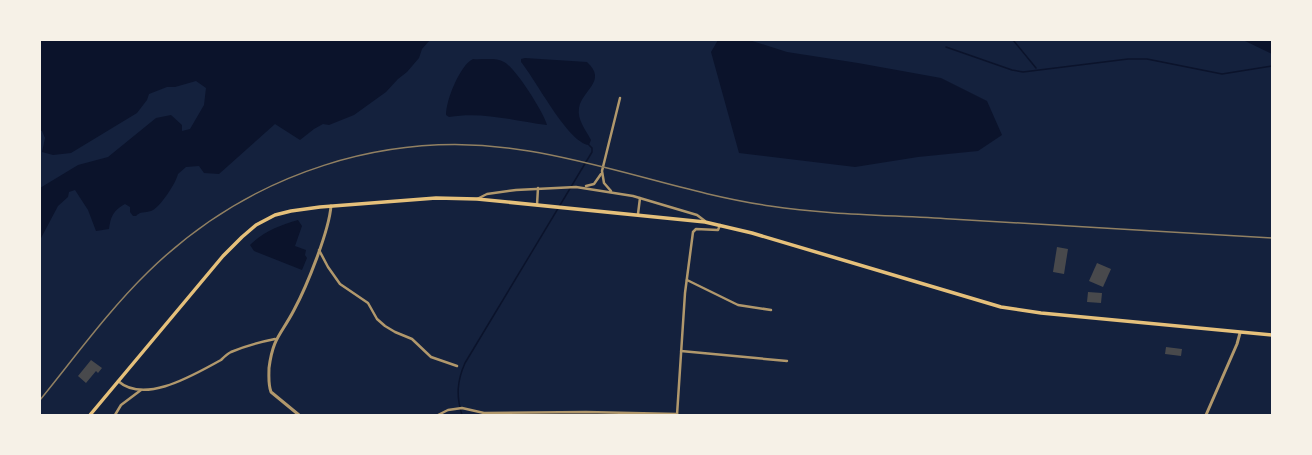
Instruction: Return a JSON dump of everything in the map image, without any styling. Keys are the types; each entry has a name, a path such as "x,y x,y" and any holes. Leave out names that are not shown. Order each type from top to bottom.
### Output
{"main road":[{"path":"90,415 223,256 246,233 262,221 275,215 299,209 436,198 477,199 638,214 705,222 720,225 1001,307 1041,313 1272,335"}],"street":[{"path":"582,187 594,184 602,171 620,98"},
{"path":"602,171 604,183 607,188 613,192"},
{"path":"477,199 487,194 538,188 582,187 640,198 697,215 705,222"},
{"path":"537,205 538,188"},
{"path":"638,214 640,198"},
{"path":"299,415 274,396 269,387 271,353 275,339 294,311 307,282 319,250 329,218 331,206"},
{"path":"438,415 448,410 462,408 484,413 586,412 677,414 687,280 693,232 696,229 718,230 720,225"},
{"path":"319,250 328,267 340,284 368,303 377,319 385,326 412,339 431,357 458,366"},
{"path":"687,280 738,305 771,310"},
{"path":"1206,415 1228,365 1240,332"},
{"path":"118,381 123,386 142,390 161,388 194,374 238,349 275,339"},
{"path":"681,351 787,361"},
{"path":"115,415 121,405 142,390"}],"water":[{"path":"40,40 430,40 422,49 419,58 407,72 386,92 354,115 329,125 323,124 300,140 275,124 219,174 204,173 199,166 186,167 178,174 171,189 155,209 133,216 130,212 130,207 125,204 113,214 109,229 96,231 88,210 75,190 69,192 68,197 58,206 40,240 40,188 78,165 108,157 156,118 171,115 182,125 182,131 190,129 204,105 206,88 196,81 175,87 167,87 149,94 147,100 137,113 71,153 53,155 42,152 45,138 42,131 40,131"},
{"path":"718,40 749,40 787,52 941,78 987,101 1002,135 978,151 918,157 855,167 739,153 711,52"},
{"path":"1243,40 1272,40 1272,54"},
{"path":"473,59 501,60 509,66 515,72 541,111 547,125 498,117 462,115 449,117 446,115 448,101 459,75 463,68"},
{"path":"521,59 587,62 593,69 595,75 594,80 584,96 579,108 579,117 591,140 589,145 581,142 562,123 521,62"},
{"path":"298,220 302,226 295,246 306,250 305,255 307,258 302,270 254,251 250,245 260,236 285,224"}],"building":[{"path":"1057,247 1068,249 1064,274 1053,272"},
{"path":"1097,263 1111,269 1103,287 1089,281"},
{"path":"1088,292 1102,293 1101,303 1087,302"},
{"path":"1166,347 1182,349 1181,356 1165,354"},
{"path":"91,360 102,368 98,373 96,371 86,383 78,376"}],"waterway":[{"path":"1013,40 1036,68"},
{"path":"946,47 1012,70 1023,72 1128,59 1147,59 1222,74 1272,66"},
{"path":"462,415 458,389 460,376 465,363 592,152 592,148 589,145"}],"railway":[{"path":"40,400 105,318 133,287 188,237 230,208 276,184 324,165 374,153 425,146 477,145 529,151 589,163 739,201 793,209 838,213 1272,238"}]}
